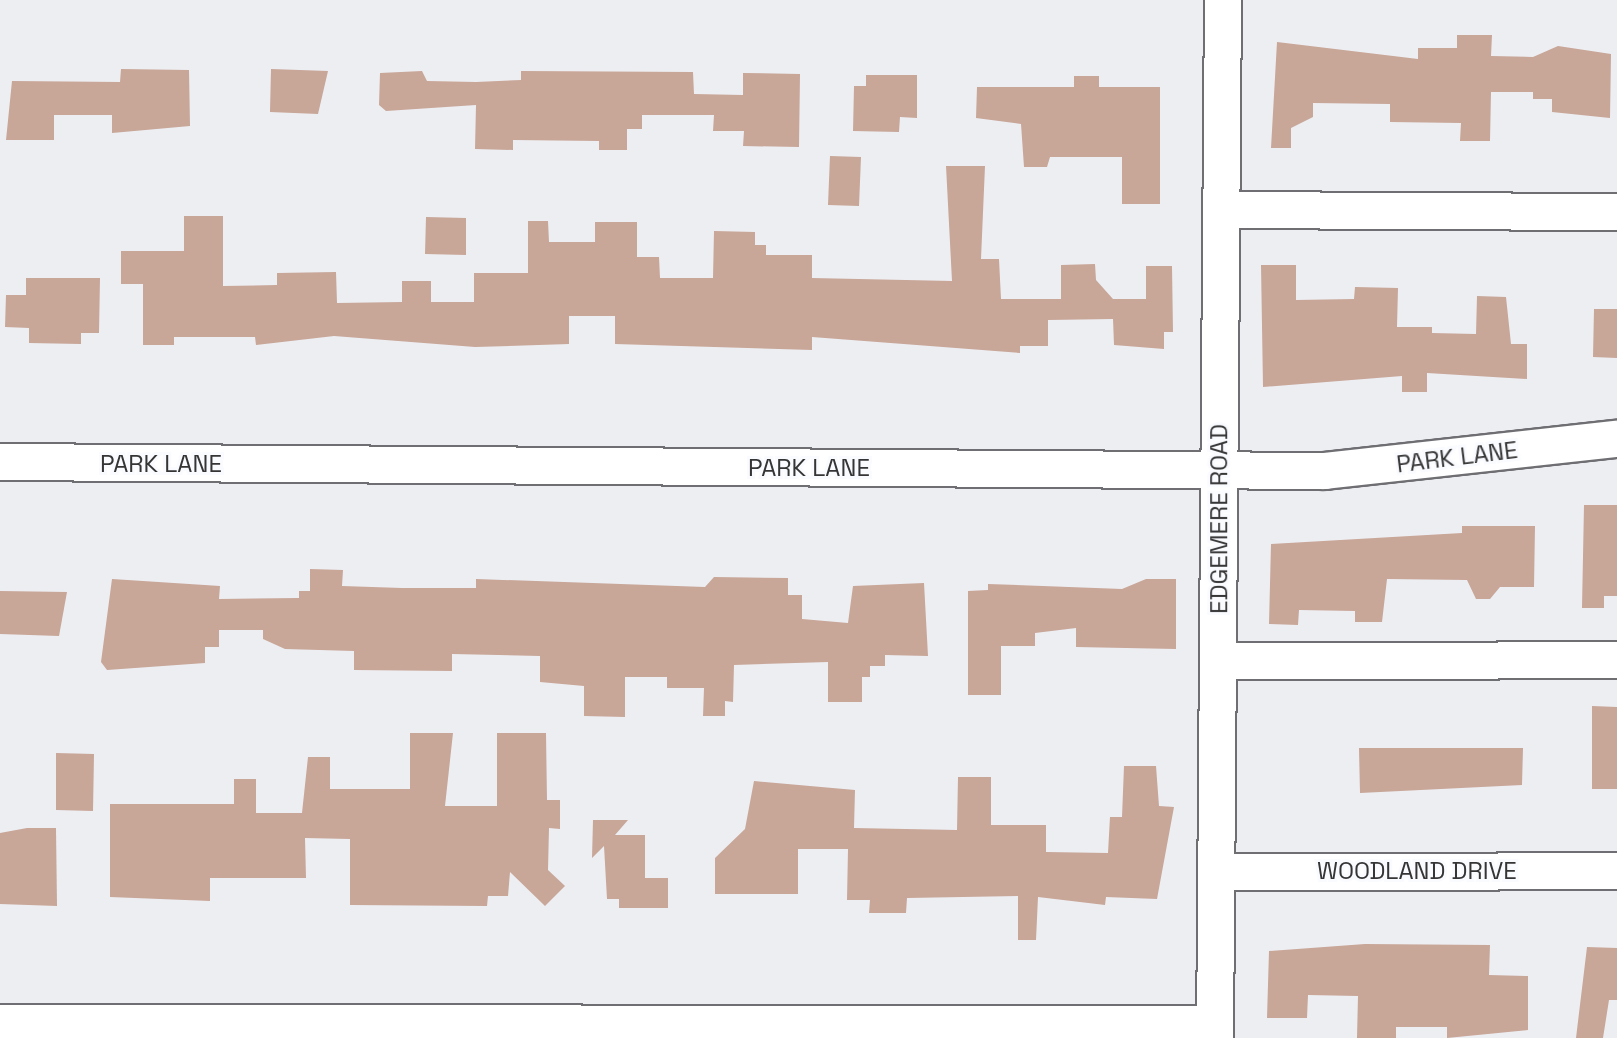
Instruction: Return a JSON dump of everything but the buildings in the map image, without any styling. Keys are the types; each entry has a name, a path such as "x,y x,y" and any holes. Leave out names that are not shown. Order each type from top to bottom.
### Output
{"street":[{"name":"EDGEMERE ROAD","path":"1215,1031 1223,0"},
{"path":"1222,210 1617,212"},
{"name":"PARK LANE","path":"0,462 1325,471 1617,439"},
{"path":"1218,661 1617,660"},
{"name":"WOODLAND DRIVE","path":"1216,872 1617,871"},
{"path":"0,1023 1215,1031"}]}
